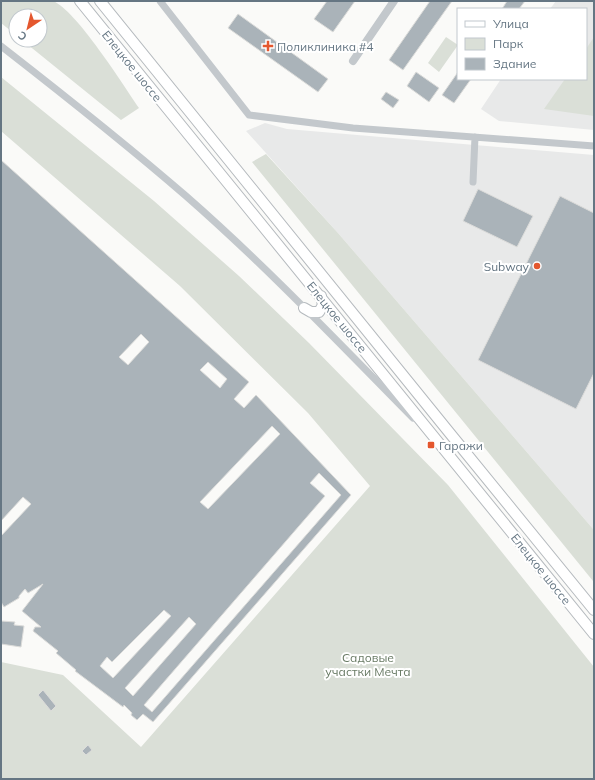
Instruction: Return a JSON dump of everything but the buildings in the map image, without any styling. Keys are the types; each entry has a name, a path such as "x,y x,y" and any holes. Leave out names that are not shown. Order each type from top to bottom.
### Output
{"main road":[{"name":"Елецкое шоссе","path":"80,1 594,634"},
{"name":"Елецкое шоссе","path":"100,1 236,166 451,436 594,608"},
{"path":"304,308 311,312 319,312 323,304 321,296"}],"street":[{"path":"160,1 249,114 353,128 594,146"},
{"path":"352,60 394,1"},
{"path":"1,46 105,127 187,197 304,308 441,446"},
{"path":"473,182 475,137"}],"shaded area":[{"path":"556,1 594,1 594,130 499,121 481,109 500,80 587,80 587,8 551,8"},
{"path":"265,123 287,129 594,155 594,530 338,233 246,131"}],"green space":[{"path":"1,1 53,1 63,7 74,18 99,50 139,108 121,120 32,48 48,48 48,8 8,8 8,29 1,23"},
{"path":"446,37 457,44 439,72 428,63"},
{"path":"594,37 594,116 544,109 564,80 587,80 587,48"},
{"name":"Садовые участки Мечта","path":"1,77 154,201 239,276 309,343 448,485 594,667 594,779 1,779 1,662 63,675 141,747 370,486 308,413 180,286 1,131"},
{"path":"266,154 338,233 594,530 593,581 252,162"}],"place":[{"name":"Поликлиника #4","path":"268,46"},
{"name":"Subway","path":"537,266"},
{"name":"Гаражи","path":"431,445"}]}
